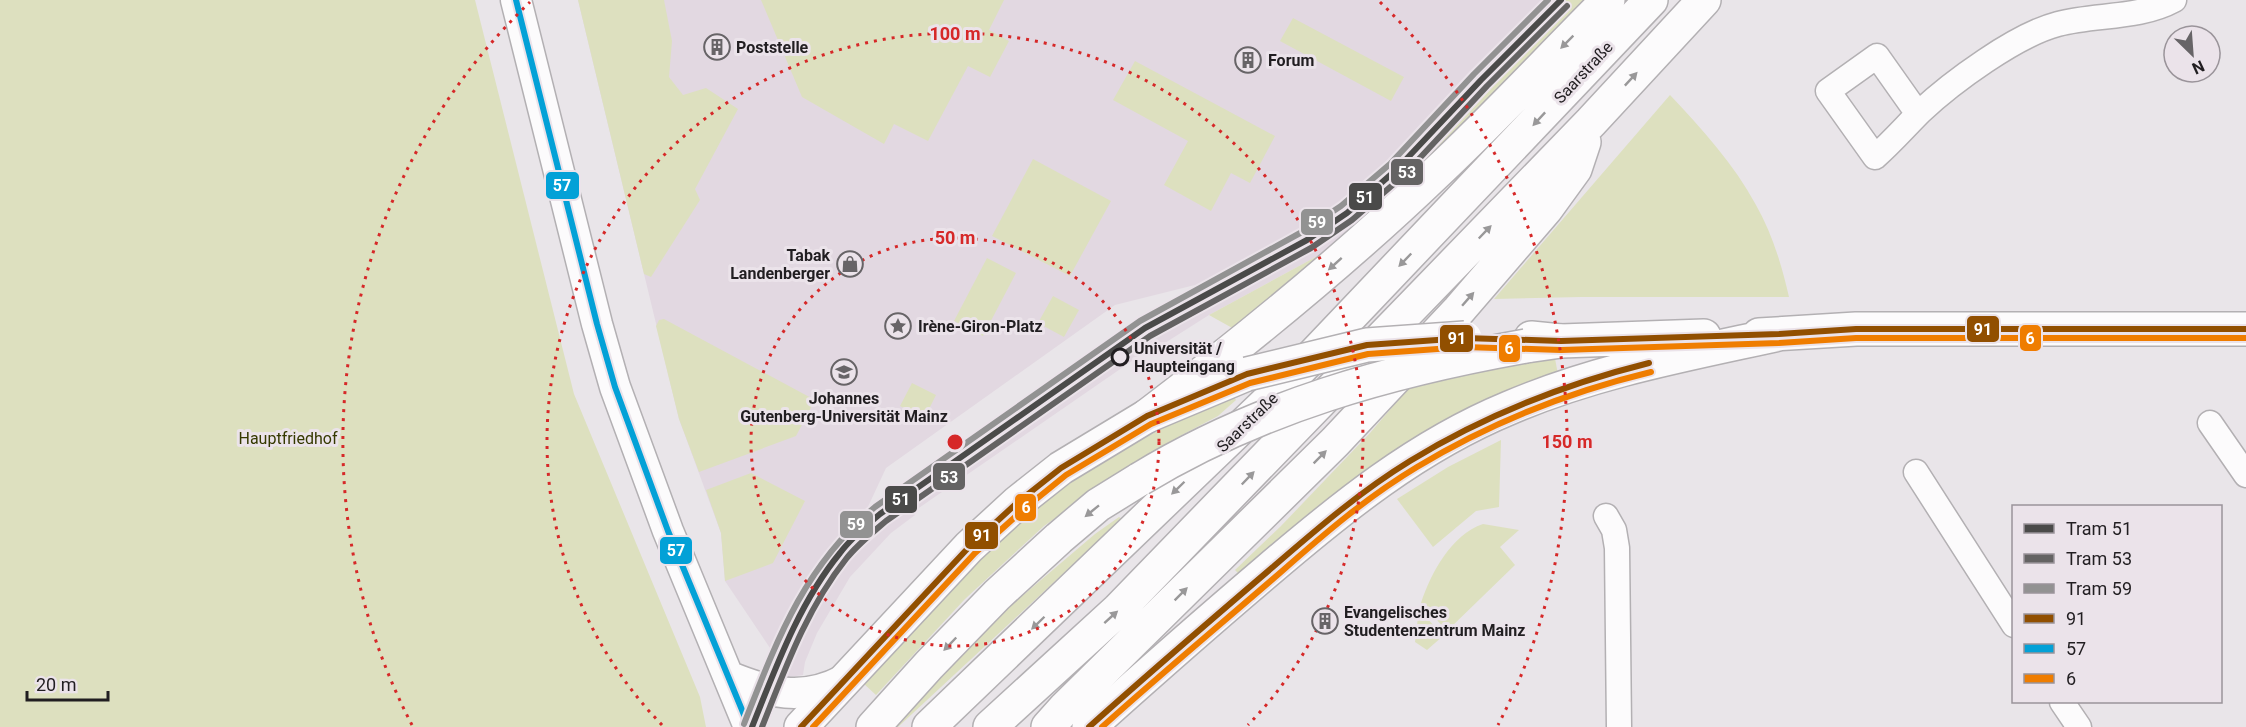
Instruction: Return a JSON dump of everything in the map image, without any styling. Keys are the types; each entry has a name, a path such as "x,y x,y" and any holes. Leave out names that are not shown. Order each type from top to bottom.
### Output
{"main road":[{"path":"801,727 969,547 1018,502 1061,468 1147,416 1249,338 1428,182 1608,0"},
{"name":"Saarstraße","path":"929,727 1282,388 1651,0"},
{"path":"990,727 1119,610 1591,122 1704,0"},
{"path":"1048,727 1335,442 1459,310 1546,209 1575,169 1591,122"},
{"path":"1147,416 1247,374 1367,345 1465,338 1540,342 1779,334 1856,329 2246,329"},
{"path":"1089,727 1192,635 1312,533 1377,481 1426,450 1508,408 1570,385 1633,366 1779,334"},
{"path":"873,727 945,649 1041,555 1098,505 1140,478 1173,459 1286,408 1362,382 1416,368 1540,342"}],"street":[{"path":"516,0 597,324 615,387 668,531 738,708 767,690 802,694 832,687 844,680"},
{"path":"1918,114 1944,90 2021,39 2037,31 2059,24 2157,9 2174,0"},
{"path":"2210,423 2246,475"},
{"path":"1916,472 2012,623"},
{"path":"1606,516 1614,530 1617,548 1619,727"},
{"path":"2063,703 2079,727"}],"shaded area":[{"name":"Johannes Gutenberg-Universität Mainz","path":"578,0 1592,0 1505,86 1334,247 1209,315 1157,348 1155,345 913,512 915,515 891,533 850,577 817,633 805,662 803,675 782,678 765,675 774,654 725,581 721,533 679,419","holes":["1195,285 1139,320 1140,323 903,488 898,491 896,488 866,511 886,468 1115,305"]}],"green space":[{"name":"Hauptfriedhof","path":"0,0 475,0 574,394 700,697 706,727 0,727"},
{"path":"578,0 664,0 672,41 669,77 683,95 706,88 738,109 695,189 700,200 651,277 644,274"},
{"path":"761,0 1004,0 989,30 1009,41 990,77 968,66 928,141 894,124 884,144 802,97"},
{"path":"1564,0 1596,0 1431,164 1417,152"},
{"path":"1293,18 1404,77 1391,101 1280,41"},
{"path":"1135,61 1275,136 1250,183 1231,173 1211,211 1164,185 1188,141 1113,100"},
{"path":"1670,95 1717,147 1747,190 1772,238 1789,297 1494,299"},
{"path":"1033,159 1111,201 1070,276 992,236"},
{"path":"1334,247 1243,334 1209,315"},
{"path":"987,258 1016,273 983,336 954,321"},
{"path":"1053,296 1079,310 1064,337 1038,323"},
{"path":"664,319 815,400 796,436 699,472 679,419 656,326 659,320"},
{"path":"1554,353 1559,380 1241,576 1235,570 1281,526 1370,433 1417,378"},
{"path":"912,383 936,395 924,419 900,406"},
{"path":"1234,397 1236,400 1218,416 1180,436 1108,481 1044,526 965,599 876,695 863,683 947,592 1037,508 1104,461 1135,443 1184,418"},
{"path":"1501,440 1499,507 1476,511 1433,547 1397,499 1448,467"},
{"path":"751,473 805,501 773,563 725,581 721,533 706,490"},
{"path":"1119,517 1122,519 898,727 891,727 1007,609 1095,534"},
{"path":"1483,524 1519,530 1500,547 1515,565 1447,631 1421,603 1430,580 1444,556 1461,537"},
{"path":"1419,609 1443,636 1427,650 1415,642"}],"tram line":[{"name":"59","path":"744,724 781,634 811,579 850,530 875,507 1140,321 1302,232 1341,206 1390,164 1474,74 1548,0"},
{"name":"51","path":"752,727 800,614 825,572 864,528 880,514 1145,328 1307,240 1347,213 1396,170 1561,0"},
{"name":"53","path":"762,727 808,618 832,578 865,539 886,521 1150,336 1311,248 1352,220 1403,176 1487,86 1567,6"}],"transit line":[{"name":"57","path":"516,0 597,324 615,387 668,531 749,727"},
{"name":"91","path":"801,727 969,547 1018,502 1061,468 1147,416 1247,374 1367,345 1465,338 1561,341 1779,334 1856,329 2246,329"},
{"name":"6","path":"813,727 975,553 1066,475 1151,424 1250,383 1368,354 1465,347 1561,350 1779,343 1856,338 2246,338"},
{"name":"91","path":"1089,727 1307,538 1357,497 1410,461 1496,415 1556,391 1649,363"},
{"name":"6","path":"1102,727 1330,530 1363,503 1417,467 1473,436 1530,410 1590,389 1651,372"}],"place":[{"name":"Poststelle","path":"717,47"},
{"name":"Forum","path":"1248,60"},
{"name":"Tabak Landenberger","path":"850,264"},
{"name":"Irène-Giron-Platz","path":"898,326"},
{"name":"Universität / Haupteingang","path":"1120,357"},
{"name":"Johannes Gutenberg-Universität Mainz","path":"844,372"},
{"name":"Evangelisches Studentenzentrum Mainz","path":"1325,621"}]}
